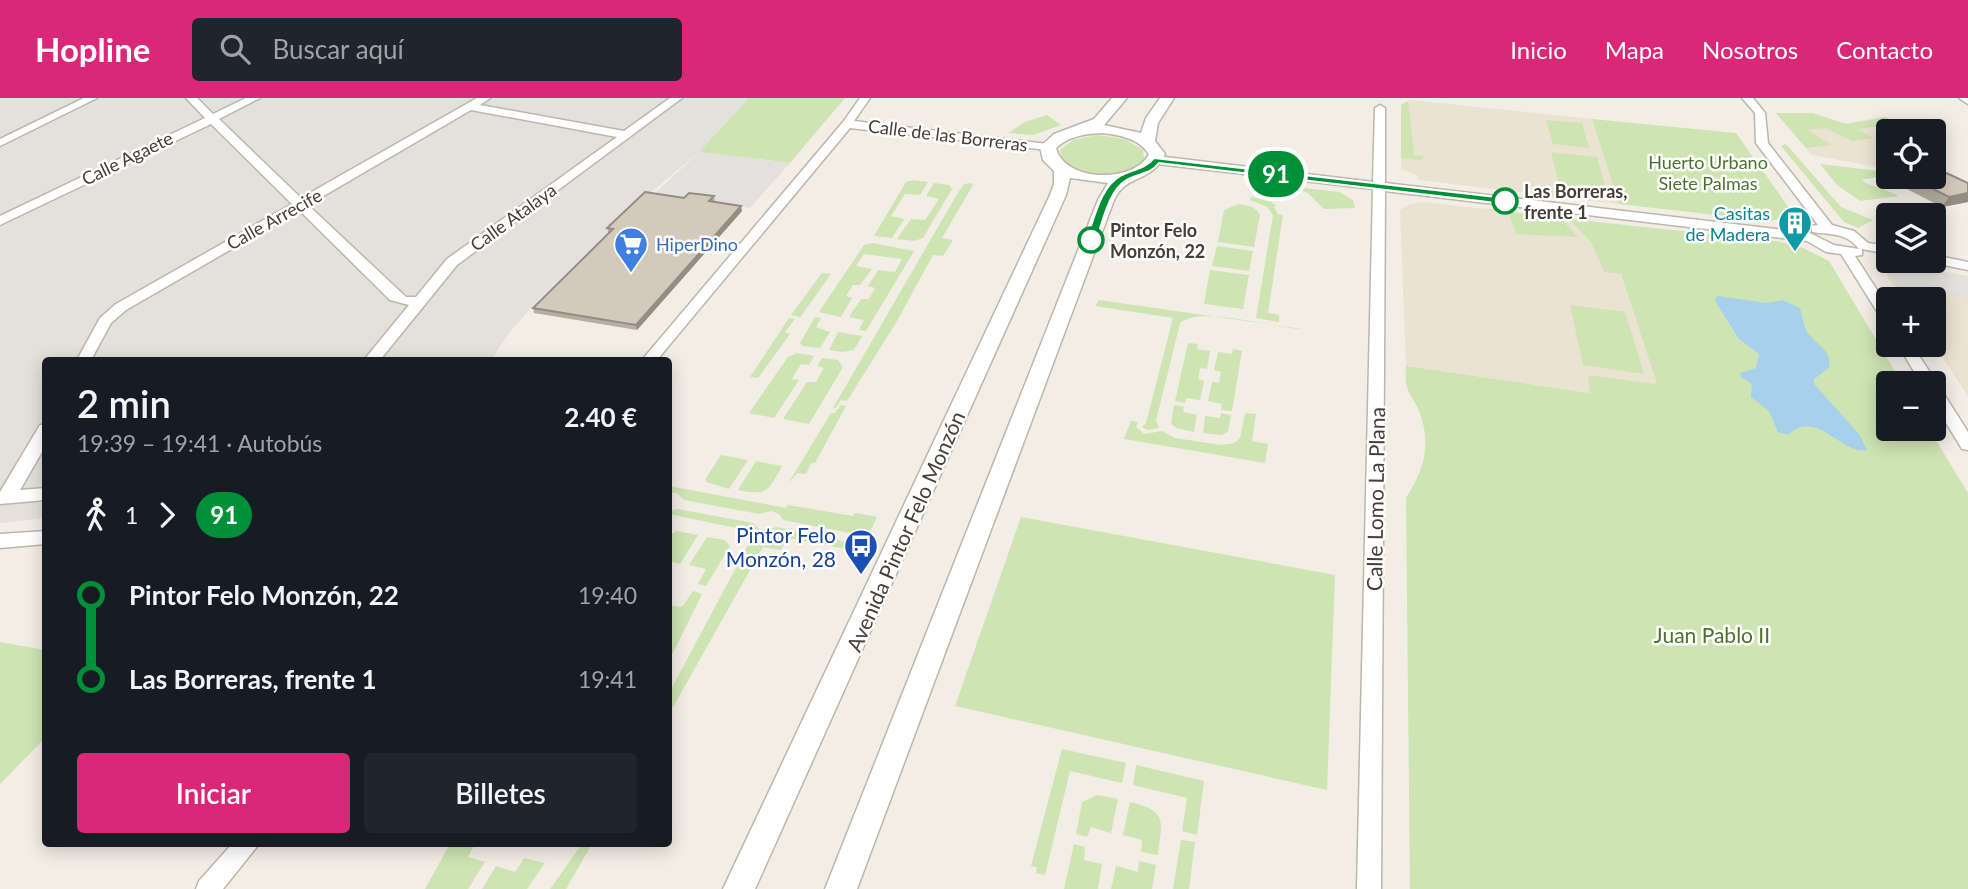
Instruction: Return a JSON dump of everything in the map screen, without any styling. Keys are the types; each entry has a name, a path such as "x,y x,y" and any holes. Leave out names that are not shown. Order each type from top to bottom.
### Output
{"street":[{"path":"0,144 92,98"},
{"path":"191,98 297,205 395,297 403,301 420,300"},
{"name":"Calle Agaete","path":"0,221 255,98"},
{"name":"Calle Arrecife","path":"85,357 105,321 121,307 485,98"},
{"name":"Calle Atalaya","path":"374,357 452,262 677,98"},
{"path":"652,357 847,124 865,98"},
{"path":"1084,130 1119,131 1148,141 1154,147 1157,160 1151,168 1123,178 1090,178 1062,170 1052,163 1047,155 1048,147 1061,136 1084,130 1099,122 1120,98"},
{"path":"1148,141 1147,131 1152,117 1167,98"},
{"path":"1747,98 1760,113 1762,143 1828,229"},
{"path":"470,107 626,135"},
{"name":"Calle Lomo La Plana","path":"1369,889 1380,108"},
{"name":"Calle de las Borreras","path":"847,124 1048,147"},
{"path":"1157,160 1810,237 1830,249 1846,253 1863,250 1864,246"},
{"name":"Avenida Pintor Felo Monzón","path":"739,889 819,720 1058,195 1062,184 1062,170"},
{"path":"841,889 1106,200 1112,188 1123,178"},
{"path":"1810,237 1811,232 1817,229 1828,229 1852,235 1864,246 1876,248"},
{"path":"1846,253 1876,299"},
{"path":"1946,261 1968,266"},
{"path":"1946,410 1968,445"},
{"path":"4,498 42,436"},
{"path":"4,498 42,494"},
{"path":"0,541 42,537"},
{"path":"208,889 244,847"}],"shaded area":[{"path":"0,98 749,98 699,152 644,198 540,298 509,333 493,357 42,357 42,518 0,523"},
{"path":"1411,100 1592,119 1619,204 1419,180 1417,175 1401,169 1401,105"},
{"path":"1776,113 1812,113 1846,124 1885,117 1890,119 1876,119 1876,167 1812,155"},
{"path":"699,152 790,163 750,208 650,198"},
{"path":"1424,202 1604,223 1657,384 1589,375 1591,393 1406,366 1400,210 1409,204"},
{"path":"1946,272 1968,276 1968,396 1942,357 1946,357 1946,287 1895,287 1886,274"},
{"path":"1892,273 1946,273 1968,276 1968,298 1946,295 1946,287 1901,287"}],"green space":[{"path":"749,98 845,98 790,163 699,152"},
{"path":"1408,101 1414,155 1425,156 1421,160 1401,158 1401,105"},
{"path":"1776,113 1812,113 1846,124 1885,117 1890,119 1876,119 1876,126 1858,129 1873,138 1852,141 1825,128 1807,130 1832,145 1806,148"},
{"path":"1047,115 1061,125 1033,135 1008,133 1025,122"},
{"name":"Huerto Urbano Siete Palmas","path":"1592,119 1736,133 1789,208 1786,218 1769,221 1619,204"},
{"path":"1546,120 1582,123 1589,148 1553,144"},
{"path":"1097,135 1125,139 1143,150 1144,159 1127,171 1104,174 1080,170 1062,159 1060,150 1073,140"},
{"path":"1786,144 1841,207 1873,220 1858,228 1844,222 1781,146"},
{"path":"1551,152 1597,157 1608,197 1602,196 1603,202 1533,194 1532,189 1561,192"},
{"path":"1820,164 1876,171 1876,177 1861,180 1876,189 1899,196 1860,201 1837,185"},
{"path":"906,182 928,182 920,195 905,194 891,216 904,219 892,238 874,236"},
{"path":"934,183 949,185 952,189 923,238 914,241 897,239 911,219 925,220 939,199 926,196"},
{"path":"964,184 973,185 942,238 953,240 943,256 933,255 897,321 847,401 841,400 836,408 833,408 956,196"},
{"path":"1295,187 1339,192 1353,200 1355,208 1324,209 1309,194"},
{"path":"1251,197 1268,200 1277,206 1274,207 1278,214 1283,215 1268,313 1279,315 1279,322 1256,318 1273,215 1267,207 1250,200"},
{"path":"1239,204 1253,207 1260,214 1254,247 1218,242 1224,210"},
{"path":"1480,208 1560,218 1578,237 1516,234 1509,214"},
{"name":"Juan Pablo II","path":"1569,219 1776,241 1799,246 1829,261 1876,340 1876,357 1886,357 1895,371 1876,371 1876,441 1936,441 1968,493 1968,889 1410,889 1406,498 1421,469 1425,439 1421,416 1407,388 1406,366 1590,393 1588,375 1657,384 1621,274 1604,272 1591,242"},
{"path":"873,243 914,251 866,331 859,330 864,320 849,317 861,299 869,299 875,288 868,286 878,270 895,272 902,259 864,254 856,266 872,269 860,285 853,285 846,296 852,298 841,317 819,312 864,245"},
{"path":"1217,246 1253,251 1249,271 1212,266"},
{"path":"1210,270 1249,275 1243,309 1204,304"},
{"path":"822,273 831,274 791,330 800,317 791,315"},
{"path":"1099,300 1215,317 1190,318 1180,323 1156,421 1159,428 1148,430 1142,427 1146,423 1173,318 1095,306"},
{"path":"1570,305 1625,312 1644,374 1583,365"},
{"path":"815,317 821,318 816,327 830,332 820,348 802,346 800,343"},
{"path":"1215,317 1238,319 1271,325"},
{"path":"789,318 795,319 785,332 790,334 758,378 750,377"},
{"path":"838,332 862,336 854,350 829,350"},
{"path":"1188,343 1198,344 1197,349 1210,351 1207,369 1200,368 1198,379 1204,381 1200,400 1186,398 1185,403 1175,401"},
{"path":"1233,349 1242,351 1232,411 1221,410 1222,404 1208,401 1212,382 1219,383 1221,372 1214,370 1218,352 1232,354"},
{"path":"797,353 814,356 809,365 801,364 792,379 799,380 774,418 749,413 788,357"},
{"path":"822,358 838,360 843,367 809,424 783,419 807,382 816,382 824,368 817,366"},
{"path":"841,405 846,406 815,463 811,463 806,474 797,473 788,484 831,413 835,413"},
{"path":"1174,405 1184,407 1183,412 1197,415 1194,432 1171,424"},
{"path":"1221,413 1231,415 1228,432 1221,435 1203,433 1205,416 1220,418"},
{"path":"1245,413 1256,414 1252,441 1268,444 1265,463 1124,439 1131,421 1138,422 1136,427 1144,434 1162,431 1175,438 1221,445 1234,443 1240,438"},
{"path":"721,455 748,460 729,489 706,482"},
{"path":"756,461 782,466 766,490 738,490"},
{"path":"672,487 786,508 788,505 853,516 855,513 877,517 871,530 859,535 783,520 772,511 759,514 684,500 677,493 672,493"},
{"path":"678,509 753,523 760,530 777,527 856,544 861,552 788,538 781,550 763,547 672,709 672,687 755,532 672,515 672,510"},
{"path":"1021,517 1335,575 1327,790 955,706"},
{"path":"677,531 698,535 680,564 672,562 672,534"},
{"path":"707,537 725,540 730,546 706,586 698,584 706,569 689,565"},
{"path":"693,591 702,594 673,653 672,605 682,607"},
{"path":"0,642 42,649 42,741 0,784"},
{"path":"1062,749 1126,763 1122,783 1070,771 1045,875 1036,873 1037,867 1031,866"},
{"path":"1136,765 1204,781 1197,835 1182,831 1187,798 1133,785"},
{"path":"1097,795 1118,799 1111,833 1091,827 1087,837 1076,834 1082,802"},
{"path":"1130,802 1151,809 1160,819 1158,855 1141,852 1142,840 1123,835"},
{"path":"1181,840 1195,842 1189,889 1173,889"},
{"path":"1074,844 1085,847 1084,860 1102,864 1098,889 1064,889"},
{"path":"448,847 473,847 468,857 485,862 468,889 425,889"},
{"path":"580,847 590,847 566,889 550,889"},
{"path":"524,858 545,863 527,889 482,889 496,866 515,872"},
{"path":"1139,861 1156,865 1152,889 1111,889 1116,866 1138,872"}],"water":[{"path":"1718,296 1766,303 1782,300 1800,308 1806,330 1826,352 1830,362 1829,368 1814,379 1814,384 1859,434 1867,450 1857,450 1809,426 1798,428 1788,435 1778,432 1769,411 1751,397 1752,384 1741,377 1740,373 1756,368 1759,354 1739,339 1717,304 1715,299"}],"building":[{"path":"1946,173 1968,183 1968,193 1949,197 1933,189 1946,189"},
{"name":"HiperDino","path":"645,192 684,198 689,193 714,196 709,201 741,206 636,325 533,308 613,229 607,228"}],"bus line":[{"name":"91","path":"1091,240 1112,188 1123,178 1151,168 1157,160 1505,201"}],"place":[{"name":"Las Borreras, frente 1","path":"1505,201"},
{"name":"Pintor Felo Monzón, 22","path":"1091,240"},
{"name":"Casitas de Madera","path":"1795,253"},
{"name":"HiperDino","path":"631,274"},
{"name":"Pintor Felo Monzón, 28","path":"861,576"}]}
